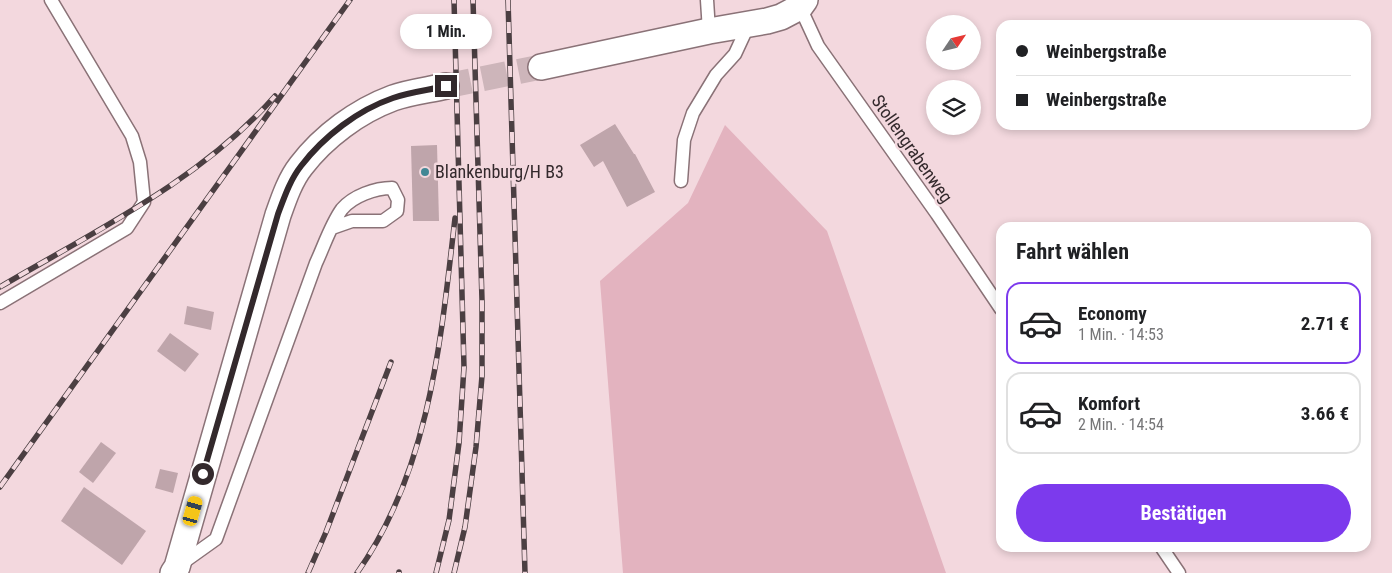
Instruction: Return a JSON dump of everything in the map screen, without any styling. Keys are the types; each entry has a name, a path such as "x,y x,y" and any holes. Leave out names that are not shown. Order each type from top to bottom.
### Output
{"street":[{"path":"541,67 709,31 748,26 781,17 802,4"},
{"path":"175,570 278,214 288,188 301,166 330,135 361,112 394,97 446,86"}],"lane":[{"path":"0,303 127,228 144,202 140,162 132,136 51,0"},
{"path":"707,0 709,31"},
{"name":"Stollengrabenweg","path":"802,4 818,46 937,214 996,302"},
{"path":"681,181 684,140 693,113 716,74 735,54 748,26"},
{"path":"175,570 216,539 316,263 332,228 343,209 355,200 378,188 392,188 398,200 397,211 382,220 352,221 332,228"},
{"path":"1165,552 1179,573"}],"shaded area":[{"path":"725,125 827,231 946,573 623,573 600,281 688,203"}],"building":[{"path":"615,124 635,154 655,192 627,207 603,161 594,167 580,145"},
{"name":"Blankenburg/H B3","path":"437,145 439,221 413,221 411,146"},
{"path":"187,306 214,312 211,330 184,324"},
{"path":"170,333 199,354 185,372 157,351"},
{"path":"101,442 116,453 93,483 79,472"},
{"path":"160,469 178,473 173,493 155,488"},
{"path":"84,487 146,531 122,565 61,521"}],"tunnel":[{"path":"446,86 541,67"}],"railway":[{"path":"0,487 350,0"},
{"path":"436,573 449,520 459,443 464,367 454,0"},
{"path":"454,573 465,527 476,447 482,376 482,300 473,0"},
{"path":"508,0 525,573"},
{"path":"0,287 109,224 181,179 246,126 275,96"},
{"path":"357,573 382,533 401,491 416,447 428,402 437,356 455,218"},
{"path":"308,573 326,532 391,362"}],"place":[{"name":"Blankenburg/H B3","path":"425,172"}],"route":[{"path":"203,474 278,214 288,188 301,166 330,135 361,112 394,97 446,86"}]}
